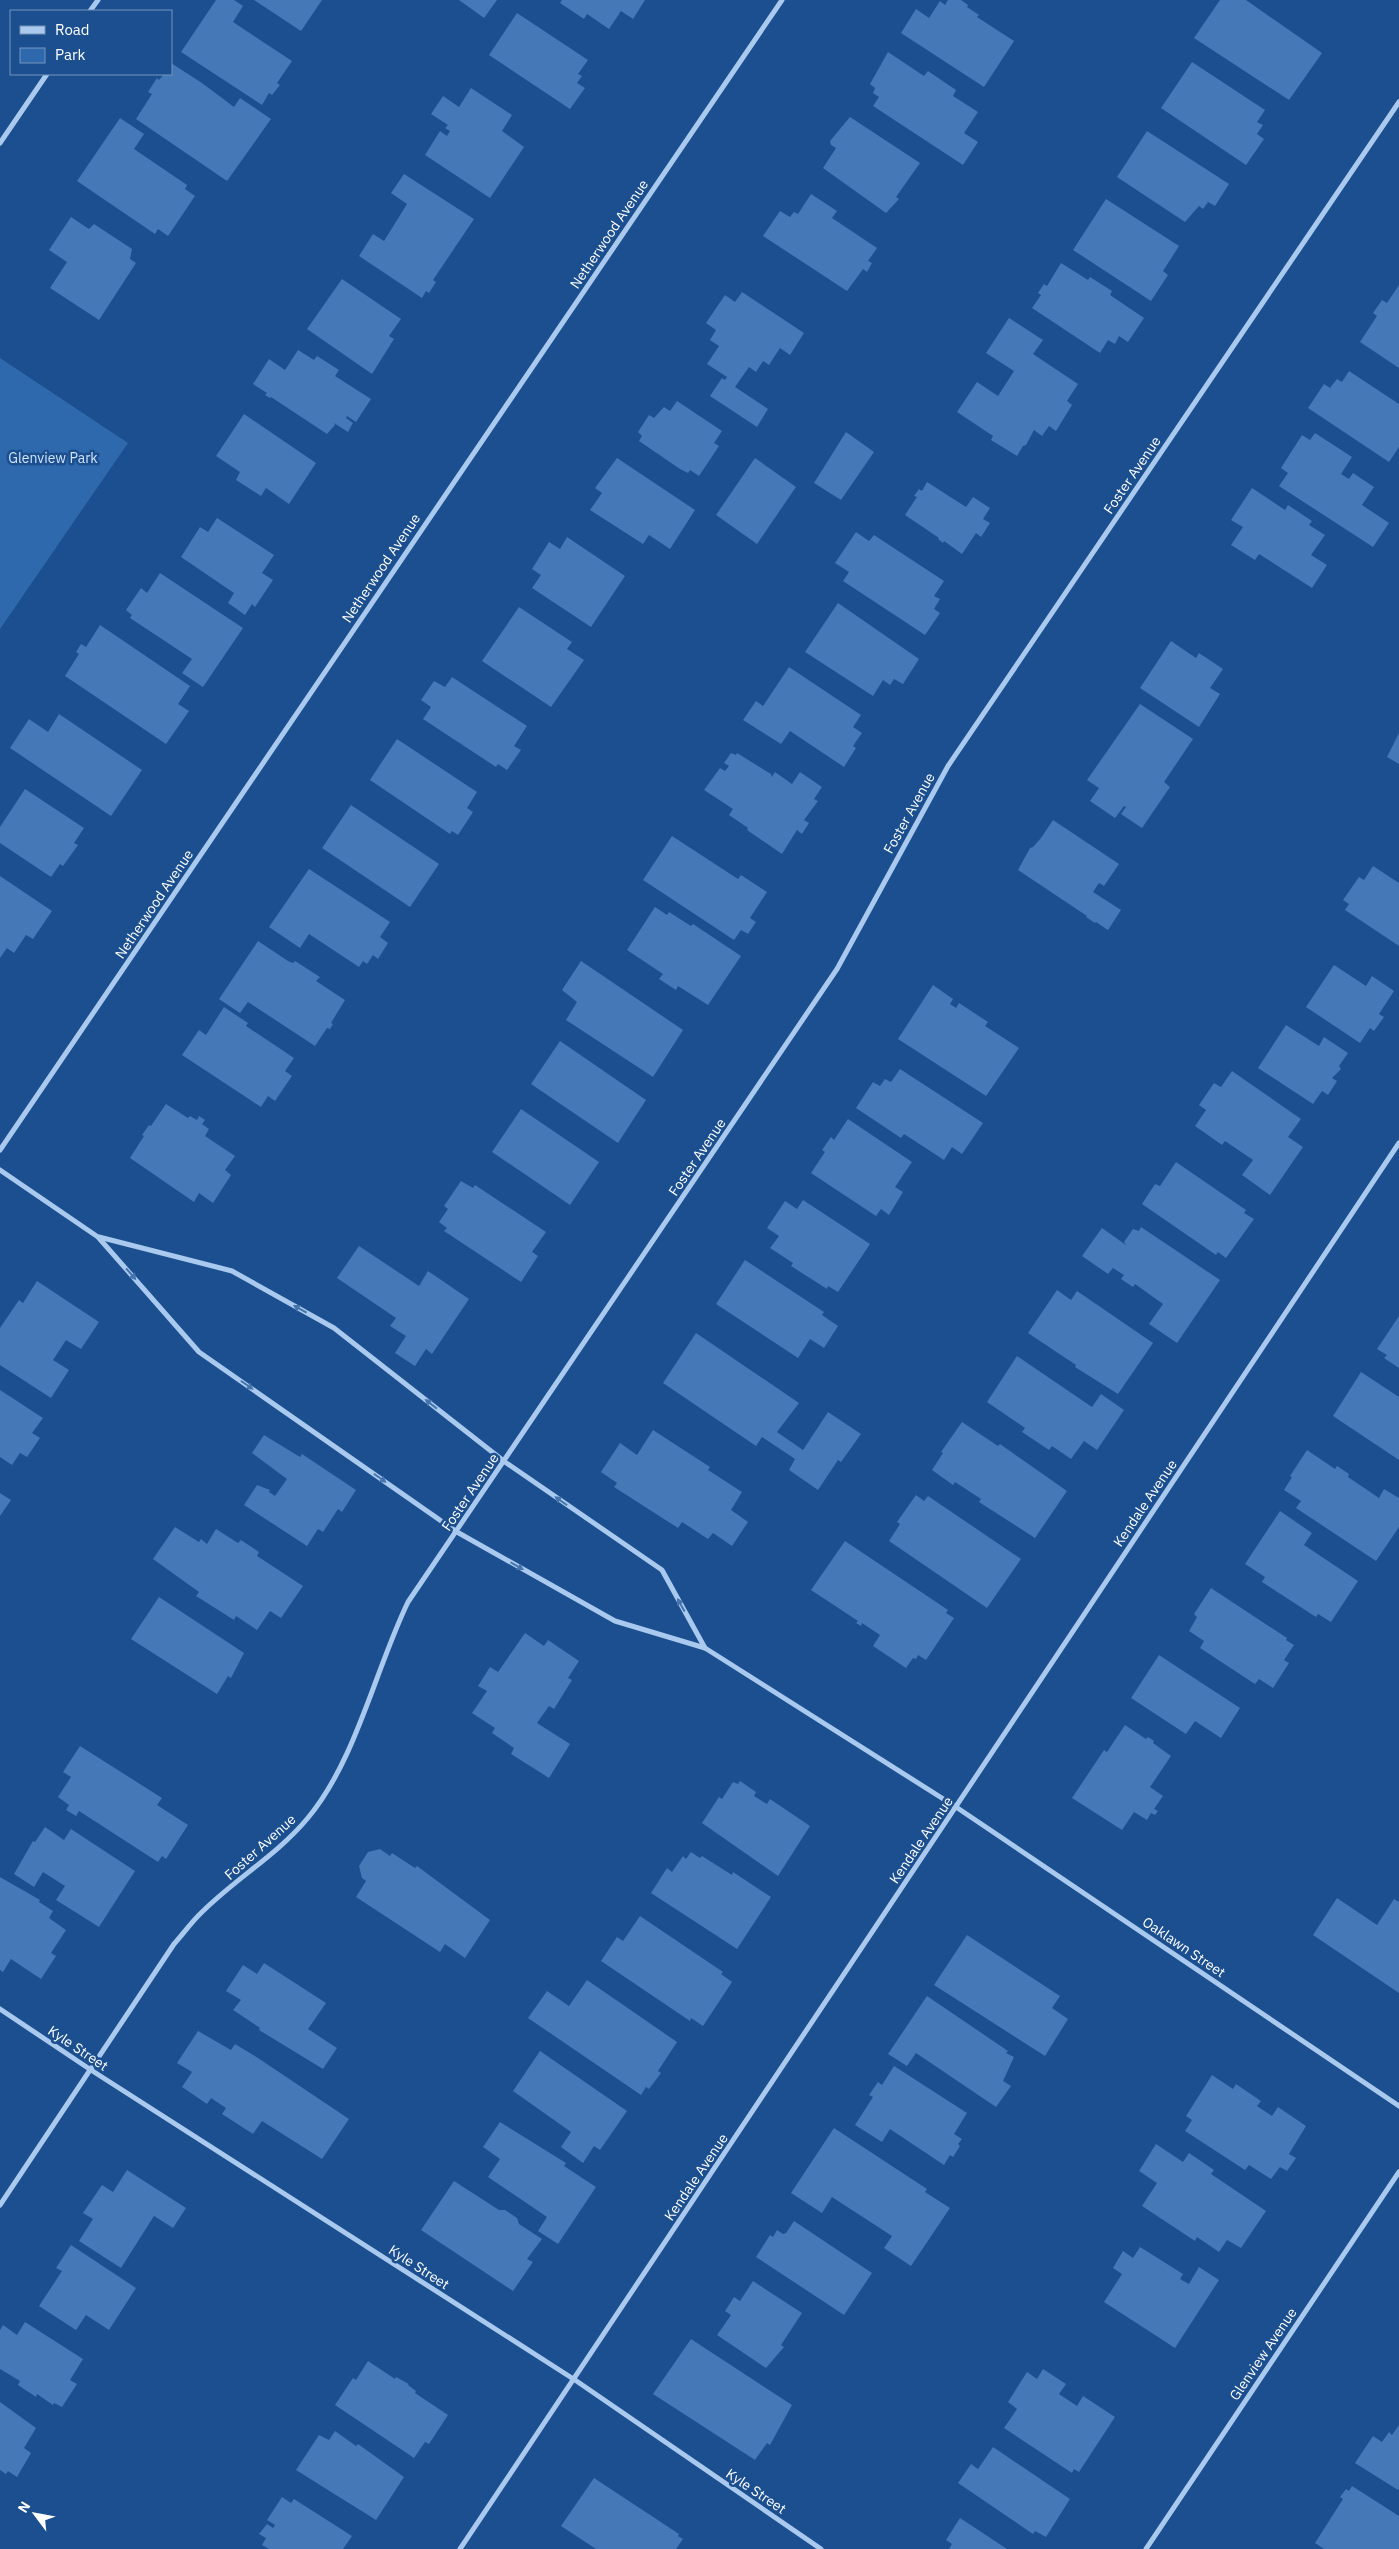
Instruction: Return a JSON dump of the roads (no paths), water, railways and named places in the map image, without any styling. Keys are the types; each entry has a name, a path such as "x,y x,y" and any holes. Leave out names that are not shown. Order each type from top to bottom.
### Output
{"street":[{"name":"Netherwood Avenue","path":"0,1150 782,0"},
{"path":"0,143 46,75"},
{"name":"Foster Avenue","path":"0,2205 174,1944 200,1914 280,1847 308,1819 330,1787 349,1747 393,1632 408,1602 505,1462 837,969 948,766 1399,102"},
{"name":"Kendale Avenue","path":"460,2549 575,2380 1399,1143"},
{"path":"0,1170 98,1237 199,1352 457,1532 616,1621 705,1648"},
{"path":"98,1237 232,1270 334,1328 505,1462 662,1570 705,1648"},
{"name":"Oaklawn Street","path":"705,1648 956,1807 1399,2106"},
{"name":"Kyle Street","path":"0,2009 91,2070 575,2380 821,2549"},
{"name":"Glenview Avenue","path":"1146,2549 1399,2172"}],"park label":[{"name":"Glenview Park","path":"53,458"}]}
